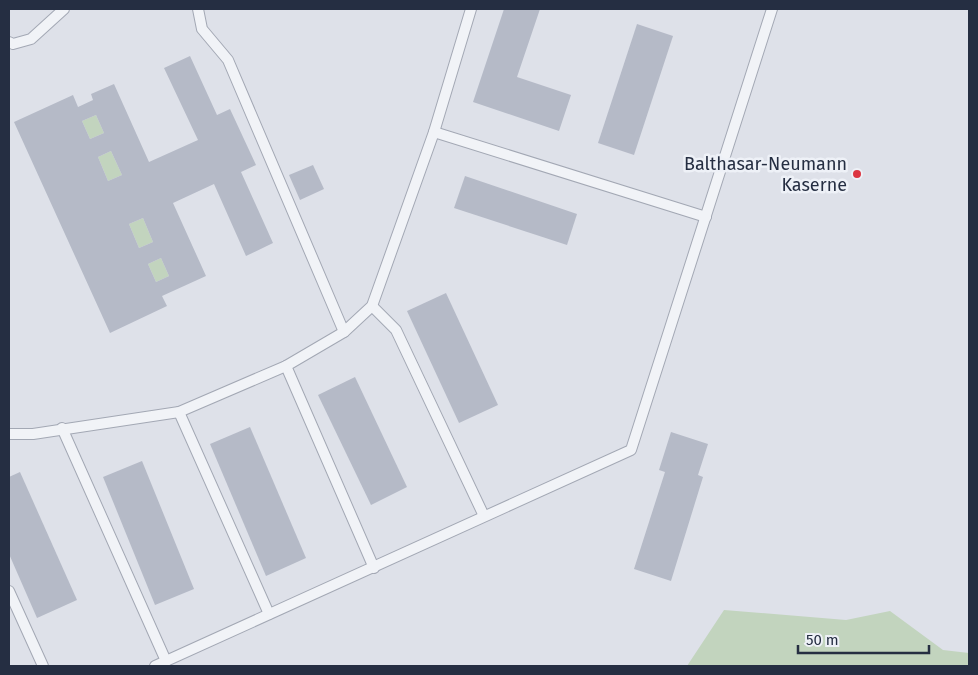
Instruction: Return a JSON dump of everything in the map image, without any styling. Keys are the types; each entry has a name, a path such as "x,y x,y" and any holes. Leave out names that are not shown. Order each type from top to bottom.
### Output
{"lane":[{"path":"9,42 13,44 31,39 64,9"},
{"path":"198,9 202,30 228,60 344,332"},
{"path":"9,434 33,434 62,428 179,412 286,366 344,332 372,306 434,132 471,9"},
{"path":"155,666 631,450 772,9"},
{"path":"434,132 706,217"},
{"path":"372,306 396,330 484,516"},
{"path":"286,366 374,568"},
{"path":"179,412 269,614"},
{"path":"62,428 166,661"},
{"path":"9,591 43,666"}],"green space":[{"path":"96,115 104,133 90,139 82,121"},
{"path":"111,151 122,175 108,181 98,157"},
{"path":"143,218 153,242 139,248 129,224"},
{"path":"161,258 169,276 156,282 148,264"},
{"path":"724,610 846,620 890,611 943,650 969,653 969,666 687,666"}],"building":[{"path":"504,9 540,9 517,77 571,95 559,131 473,102"},
{"path":"637,24 673,36 634,155 598,143"},
{"path":"190,56 217,115 230,109 256,165 241,172 273,243 246,256 214,184 173,203 206,276 162,296 167,306 110,333 14,122 73,95 78,107 93,100 91,94 114,84 149,162 198,140 164,68","holes":["96,115 104,133 90,139 82,121","111,151 122,175 108,181 98,157","143,218 153,242 139,248 129,224","161,258 169,276 156,282 148,264"]},
{"path":"313,165 324,189 300,200 289,175"},
{"path":"465,176 577,214 567,245 454,208"},
{"path":"446,293 498,405 459,423 407,311"},
{"path":"355,377 407,487 371,505 318,395"},
{"path":"250,427 306,558 266,576 210,444"},
{"path":"671,432 708,444 698,475 703,477 671,581 634,569 665,472 659,470"},
{"path":"142,461 194,589 155,605 103,477"},
{"path":"20,472 77,600 37,618 9,554 9,477"}],"place":[{"name":"Balthasar-Neumann Kaserne","path":"857,174"}]}
